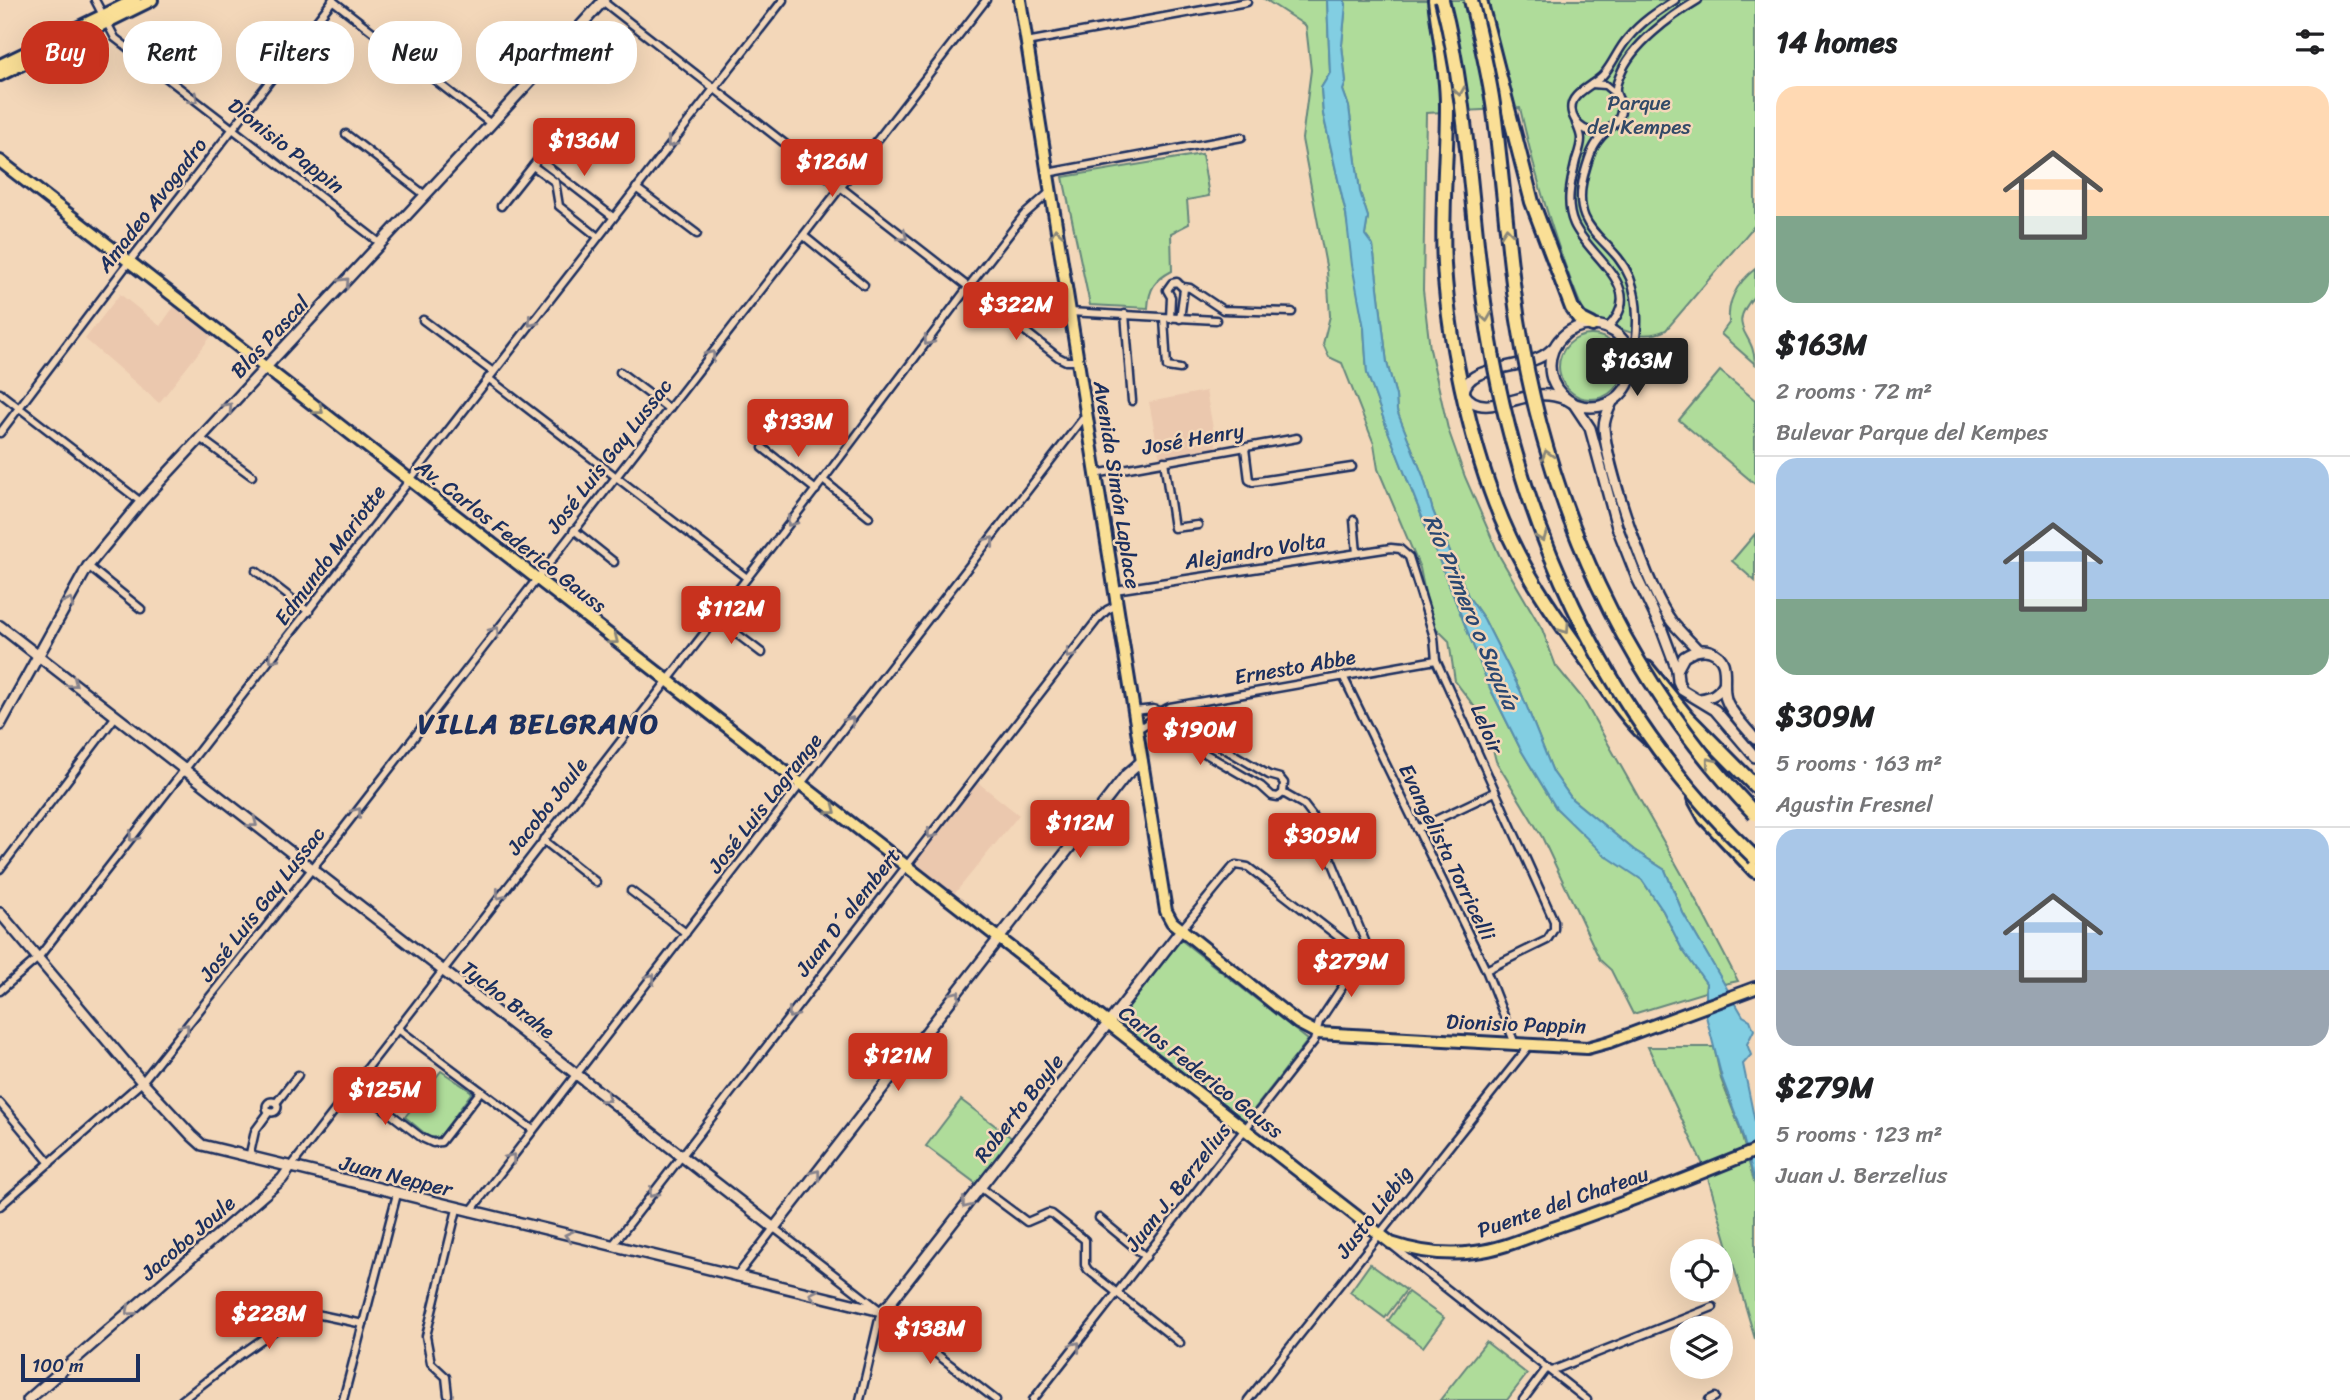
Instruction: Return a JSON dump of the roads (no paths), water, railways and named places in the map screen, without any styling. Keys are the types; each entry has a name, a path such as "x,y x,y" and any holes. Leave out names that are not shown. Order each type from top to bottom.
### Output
{"highway":[{"path":"1434,0 1446,79 1444,267 1464,393 1481,458 1503,522 1537,588 1629,720 1659,748"},
{"path":"1442,0 1458,83 1489,335 1504,416 1519,470 1547,550 1576,614 1618,688 1686,782 1755,858"},
{"path":"1471,0 1493,103 1518,319 1536,413 1574,533 1602,597 1631,650 1690,737 1755,814"},
{"path":"1480,0 1525,180 1550,256 1572,308 1580,319 1592,325"},
{"path":"1631,650 1687,717 1755,786"},
{"path":"1686,782 1705,818 1755,871"}],"main road":[{"path":"0,75 135,0"},
{"path":"4,65 152,0"},
{"name":"Blas Pascal","path":"0,725 89,566 141,502 491,124 602,0"},
{"name":"Avenida Simón Laplace","path":"1020,0 1166,911 1172,922 1181,930"},
{"name":"Av. Carlos Federico Gauss","path":"0,161 999,940"},
{"path":"1612,402 1588,408 1552,395 1537,395 1483,405 1473,404 1464,393 1467,380 1476,374 1542,357 1572,330 1592,325 1616,334 1626,344 1632,358 1632,372 1626,389 1612,402 1604,421 1605,437 1629,523 1650,577 1671,621 1698,650"},
{"path":"1555,345 1550,360 1550,373 1557,391 1571,402 1590,428 1617,527 1662,630 1682,690 1715,710 1755,757"},
{"name":"Tycho Brahe","path":"0,626 774,1228"},
{"path":"1677,670 1684,657 1698,650 1717,656 1726,673 1724,684 1727,703 1755,739"},
{"path":"1700,699 1710,698 1719,692 1724,684"},
{"path":"774,1228 1126,775 1142,761"},
{"name":"Juan Nepper","path":"0,913 142,1082 196,1141 210,1148 881,1311"},
{"name":"Roberto Boyle","path":"881,1311 890,1303 1181,930"},
{"name":"Dionisio Pappin","path":"1181,930 1298,1023 1317,1032 1587,1048 1755,988"},
{"name":"Carlos Federico Gauss","path":"999,940 1383,1238"},
{"name":"Puente del Chateau","path":"1383,1238 1418,1251 1452,1254 1477,1252 1498,1247 1755,1151"},
{"name":"Jacobo Joule","path":"28,1400 282,1179 290,1168"}],"street":[{"name":"Dionisio Pappin","path":"95,0 115,38 380,243"},
{"path":"333,0 491,124"},
{"name":"Amadeo Avogadro","path":"0,433 333,0"},
{"path":"602,0 1058,357 1066,361 1077,361"},
{"name":"Edmundo Mariotte","path":"0,991 38,958 783,0"},
{"name":"José Luis Gay Lussac","path":"0,1206 142,1082 313,869 986,0"},
{"path":"1606,329 1616,320 1622,300 1615,277 1581,235 1572,216 1571,183 1581,139 1572,102 1579,91 1604,74 1628,38 1647,18 1675,0"},
{"path":"1632,358 1636,344 1634,291 1629,276 1586,219 1580,203 1583,180 1590,152 1620,113 1616,88 1620,74 1661,25 1698,0"},
{"path":"1026,42 1223,3 1247,2"},
{"path":"1590,84 1605,85 1617,95"},
{"path":"1576,122 1591,132 1610,129"},
{"path":"501,206 559,133"},
{"path":"346,134 425,195"},
{"path":"1047,173 1242,137"},
{"path":"538,159 557,179 559,206 598,237"},
{"path":"533,166 613,217"},
{"path":"636,188 697,234"},
{"name":"Jacobo Joule","path":"290,1168 816,490 1024,215 1050,191"},
{"path":"804,236 864,285"},
{"path":"1180,369 1167,367 1167,318 1171,297 1167,292 1168,287 1177,282 1223,310 1292,312"},
{"path":"1180,319 1183,287"},
{"path":"1069,312 1216,320"},
{"path":"1125,314 1132,401"},
{"path":"423,320 616,477 747,578"},
{"path":"620,372 669,409"},
{"path":"0,393 141,502"},
{"name":"José Luis Lagrange","path":"470,1212 1086,414"},
{"path":"200,438 252,476"},
{"name":"José Henry","path":"1095,474 1297,438"},
{"path":"763,448 816,490"},
{"path":"1245,448 1248,480 1253,482 1352,467"},
{"path":"1164,461 1174,527 1198,525"},
{"path":"823,480 869,517"},
{"path":"1354,520 1357,553"},
{"path":"574,530 614,562"},
{"name":"Alejandro Volta","path":"1115,590 1391,548 1400,549"},
{"name":"Leloir","path":"1400,549 1409,557 1434,637 1436,660 1554,921 1554,929 1547,940 1486,970"},
{"path":"89,566 141,609"},
{"path":"256,571 309,612"},
{"name":"Juan D´alembert","path":"612,1246 1097,620 1117,605"},
{"path":"716,618 762,653"},
{"name":"Ernesto Abbe","path":"1134,711 1160,711 1170,707 1436,660"},
{"name":"Evangelista Torricelli","path":"1343,676 1486,970 1515,1044"},
{"path":"1137,729 1148,724 1160,711 1269,775 1280,778 1284,783 1283,793"},
{"path":"0,869 116,716"},
{"path":"1148,724 1163,729 1261,786 1272,796 1283,793"},
{"path":"1417,828 1495,792"},
{"path":"1283,793 1304,805 1314,818 1366,945 1363,956 1347,942"},
{"path":"543,841 596,882"},
{"name":"Roberto Boyle","path":"1181,930 1236,865 1248,867 1347,942"},
{"path":"631,891 686,933"},
{"path":"1347,942 1358,942 1361,932"},
{"name":"Juan J. Berzelius","path":"1033,1400 1314,1041 1319,1022 1363,956"},
{"path":"397,1028 533,1130"},
{"name":"Justo Liebig","path":"1250,1399 1383,1238 1529,1046"},
{"path":"250,1158 255,1131 269,1112 276,1112 276,1103 298,1075"},
{"path":"353,1085 422,1138 433,1143 441,1142 481,1092"},
{"path":"0,1103 50,1163"},
{"path":"980,1187 1021,1219 1031,1222 1048,1213 1052,1214 1085,1240 1085,1265 1088,1270 1180,1343"},
{"path":"343,1400 397,1194"},
{"path":"448,1395 444,1373 431,1363 426,1336 457,1209"},
{"path":"1099,1219 1146,1257"},
{"path":"736,1277 774,1228"},
{"name":"Tycho Brahe","path":"774,1228 996,1400"},
{"name":"Carlos Federico Gauss","path":"1383,1238 1587,1400"},
{"path":"1418,1251 1413,1259 1418,1268"},
{"path":"1522,1400 1549,1370 1713,1307"},
{"name":"Roberto Boyle","path":"860,1400 881,1311"},
{"path":"181,1400 299,1314 311,1313 363,1324"}],"water":[{"name":"Río Primero o Suquía","path":"1327,0 1344,0 1346,4 1342,45 1346,82 1343,90 1349,107 1360,192 1368,217 1365,235 1373,246 1387,363 1397,411 1423,476 1433,511 1468,596 1484,619 1520,690 1553,772 1572,799 1634,850 1665,870 1683,913 1743,1016 1750,1020 1754,1030 1747,1044 1751,1055 1743,1064 1755,1122 1755,1182 1740,1126 1722,1078 1706,1016 1706,983 1682,949 1663,911 1642,880 1603,854 1556,808 1521,750 1490,688 1388,431 1367,373 1364,328 1346,214 1323,114 1321,88 1330,73"}],"district":[{"name":"VILLA BELGRANO","path":"539,723"}],"park label":[{"name":"Parque del Kempes","path":"1639,115"}]}
